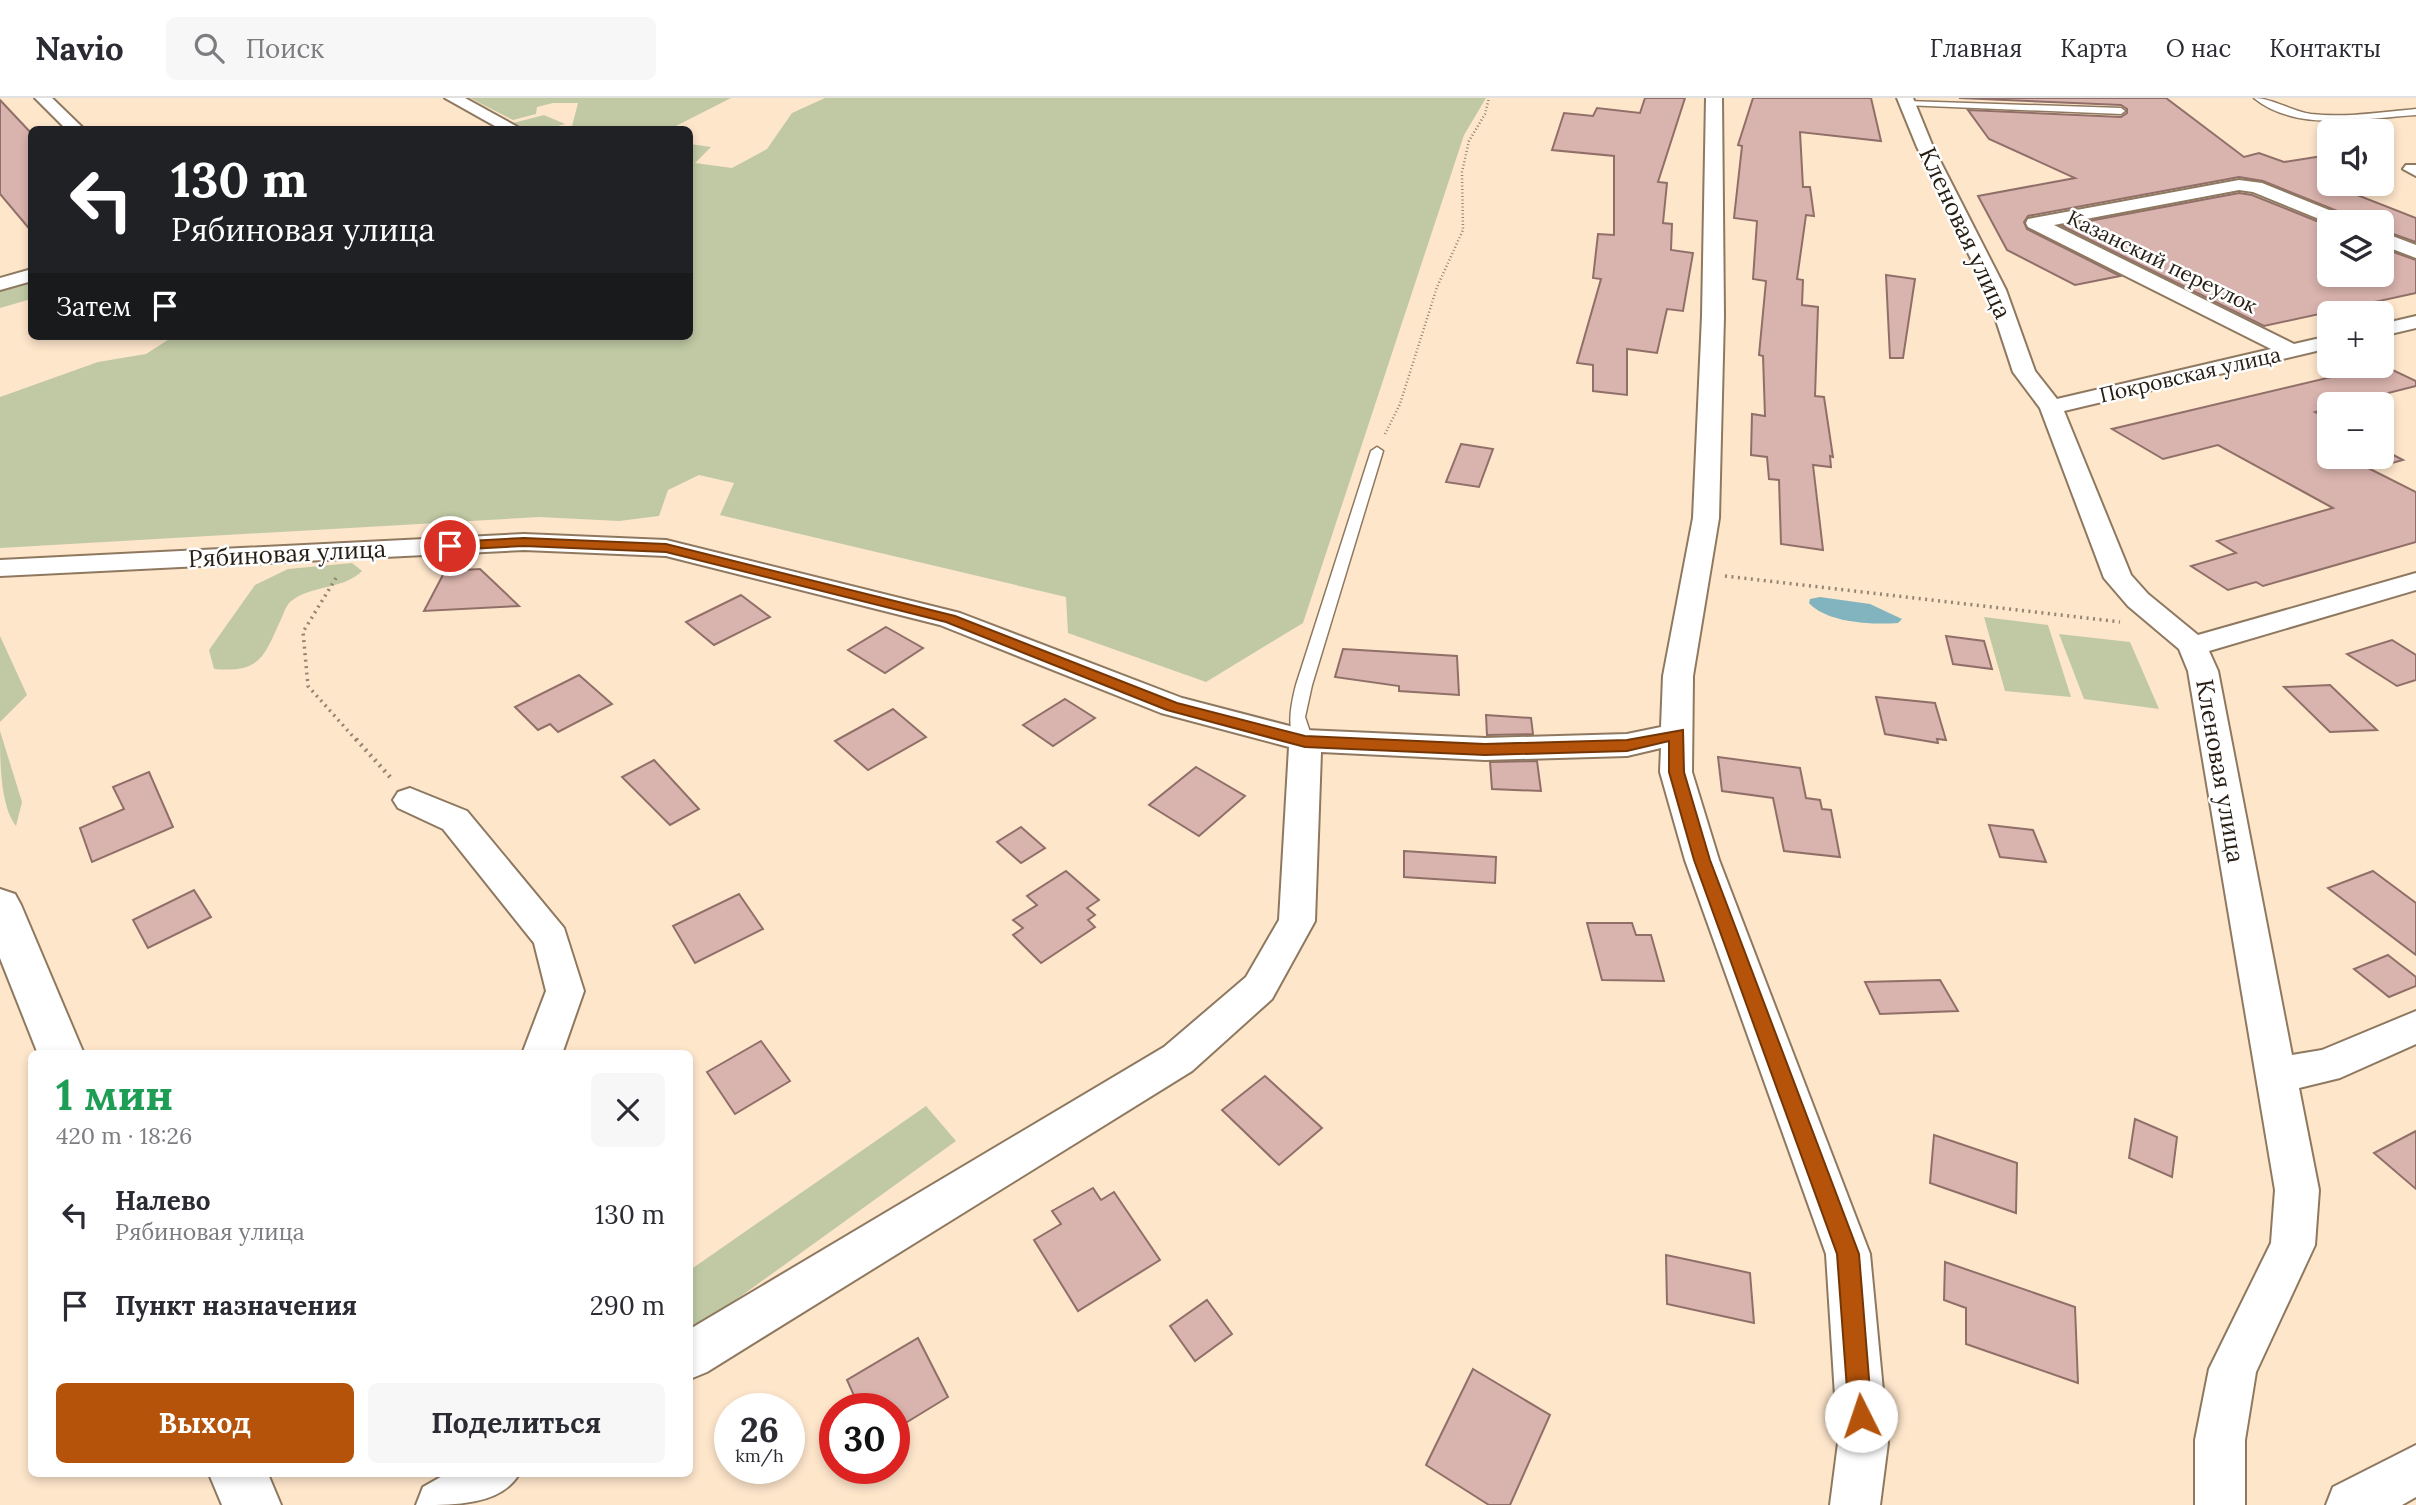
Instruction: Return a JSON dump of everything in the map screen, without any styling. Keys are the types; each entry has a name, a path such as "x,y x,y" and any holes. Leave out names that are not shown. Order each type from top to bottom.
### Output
{"main road":[{"path":"0,905 59,1050"},
{"path":"239,1477 251,1505"}],"street":[{"path":"43,98 73,126"},
{"path":"453,98 507,126"},
{"path":"1714,98 1713,316 1706,518 1678,676 1676,772 1702,860 1848,1254 1863,1443 1855,1505"},
{"name":"Кленовая улица","path":"1906,100 1925,147 1996,290 2024,372 2051,407 2118,578 2138,600 2184,637 2203,671 2273,1075 2297,1190 2293,1245 2233,1369 2220,1440 2220,1505"},
{"name":"Казанский переулок","path":"2292,351 2035,223 2239,185 2256,187 2317,212"},
{"path":"2394,243 2416,252"},
{"path":"0,284 28,276"},
{"path":"2394,327 2416,322"},
{"name":"Покровская улица","path":"2051,407 2317,345"},
{"name":"Рябиновая улица","path":"0,568 524,542 666,548 950,619 1172,706 1305,741 1485,750 1627,746 1677,734"},
{"path":"2184,637 2228,638 2416,581"},
{"path":"693,1353 1178,1059 1259,988 1297,921 1305,741"},
{"path":"410,800 455,820 551,938 565,990 543,1050"},
{"path":"2273,1075 2326,1066 2416,1027"},
{"path":"2351,1505 2416,1471"},
{"path":"441,1505 489,1477"}],"lane":[{"path":"2258,98 2273,109 2298,116 2416,112"},
{"path":"1906,100 2121,111"},
{"path":"1305,741 1297,717 1304,685 1377,451"}],"path":[{"path":"1377,451 1400,404 1437,287 1463,230 1462,173 1469,141 1485,114 1489,98"},
{"path":"352,551 303,632 308,686 410,800"},
{"path":"1696,574 1785,581 2184,637"}],"green space":[{"path":"470,98 731,98 676,126 572,126 578,103 553,103 537,107 536,114 513,120"},
{"path":"825,98 1486,98 1464,135 1303,623 1206,682 1068,633 1066,597 720,515 734,483 699,475 668,490 659,516 619,521 539,517 0,548 0,397 98,362 146,354 168,340 693,340 693,144 711,147 695,163 732,168 767,149 792,113"},
{"path":"544,115 565,124 521,126 513,123"},
{"path":"28,282 28,300 0,308 0,290"},
{"path":"352,563 362,571 355,577 311,591 290,603 265,652 252,665 230,670 214,669 209,650 255,585 288,569"},
{"path":"1984,617 2048,625 2071,697 2005,691"},
{"path":"2059,634 2130,642 2159,709 2084,699"},
{"path":"0,636 27,695 0,722"},
{"path":"0,731 22,802 16,826 4,795"},
{"path":"926,1106 956,1141 693,1331 693,1268"}],"water":[{"path":"1820,597 1870,604 1902,619 1898,623 1876,624 1838,619 1817,610 1809,603 1810,599"}],"building":[{"path":"1645,98 1685,98 1658,182 1667,183 1663,223 1672,224 1671,250 1693,253 1683,311 1667,309 1657,353 1627,349 1627,395 1593,391 1593,365 1577,363 1601,279 1593,278 1598,234 1614,235 1614,156 1552,150 1564,113 1593,116 1597,108 1640,113"},
{"path":"1753,98 1871,98 1881,141 1800,132 1803,187 1810,187 1814,216 1806,215 1797,279 1803,280 1802,305 1818,307 1815,396 1824,397 1833,457 1830,456 1831,467 1813,465 1823,550 1781,544 1779,480 1769,479 1767,457 1751,455 1752,414 1765,416 1763,356 1759,355 1766,281 1753,279 1757,221 1734,218 1742,146 1738,145"},
{"path":"1959,98 2166,98 2244,157 2259,153 2284,162 2317,157 2317,196 2360,196 2416,218 2416,242 2394,234 2394,210 2335,210 2263,181 2239,177 2028,216 2024,222 2027,229 2120,276 2075,285 2007,250 1978,196 2075,178 1989,139 1968,110 2121,117 2127,113 2127,109 2121,105"},
{"path":"0,100 28,130 28,227 0,194"},
{"path":"2239,193 2252,195 2317,221 2317,287 2394,287 2394,252 2416,260 2416,293 2379,301 2317,301 2317,314 2264,326 2062,226"},
{"path":"1886,275 1915,279 1903,358 1890,358"},
{"path":"2394,371 2416,381 2416,386 2392,392 2317,392 2317,469 2370,469 2416,492 2416,542 2263,586 2256,582 2228,590 2191,566 2236,553 2217,541 2333,508 2218,445 2163,459 2112,429 2327,378 2394,378"},
{"path":"1461,444 1493,449 1479,487 1446,482"},
{"path":"2394,455 2403,460 2394,462"},
{"path":"480,569 519,606 424,611 445,571"},
{"path":"741,595 770,617 714,645 686,622"},
{"path":"886,627 923,648 885,673 848,650"},
{"path":"1946,636 1984,641 1992,669 1953,664"},
{"path":"2392,640 2416,655 2416,680 2397,686 2347,654"},
{"path":"1343,649 1457,656 1459,695 1399,691 1399,686 1335,677"},
{"path":"579,675 612,704 558,732 550,724 538,730 515,707"},
{"path":"2330,685 2377,730 2330,732 2284,687"},
{"path":"1876,697 1935,703 1946,740 1937,739 1938,743 1885,734"},
{"path":"1065,699 1095,718 1053,746 1023,725"},
{"path":"893,709 926,737 868,770 835,741"},
{"path":"1486,715 1531,718 1533,734 1487,735"},
{"path":"1718,757 1800,768 1806,798 1820,800 1822,809 1831,810 1840,857 1784,851 1773,798 1722,791"},
{"path":"654,760 699,809 670,825 622,777"},
{"path":"1537,761 1541,791 1492,789 1490,762"},
{"path":"1196,767 1245,796 1199,836 1149,805"},
{"path":"149,772 173,827 92,862 80,828 124,809 113,787"},
{"path":"1989,825 2033,830 2046,862 2000,857"},
{"path":"1021,827 1045,848 1021,863 997,842"},
{"path":"1404,851 1496,857 1495,883 1404,877"},
{"path":"1066,871 1099,900 1087,908 1095,915 1088,920 1095,927 1041,963 1013,935 1023,928 1013,920 1037,905 1027,896"},
{"path":"2373,871 2416,903 2416,955 2328,888"},
{"path":"194,890 211,917 148,948 133,920"},
{"path":"739,894 763,929 695,963 673,926"},
{"path":"1587,923 1632,923 1636,935 1651,935 1664,981 1602,980"},
{"path":"2388,955 2416,977 2416,986 2389,997 2354,969"},
{"path":"1940,980 1958,1011 1880,1014 1865,982"},
{"path":"761,1041 790,1081 735,1114 707,1072"},
{"path":"1265,1076 1322,1128 1279,1165 1222,1110"},
{"path":"2135,1119 2177,1137 2172,1177 2129,1158"},
{"path":"2416,1131 2416,1189 2374,1153"},
{"path":"1934,1135 2017,1163 2016,1213 1930,1183"},
{"path":"1093,1188 1101,1200 1114,1192 1160,1260 1078,1311 1034,1240 1061,1224 1052,1211"},
{"path":"1666,1255 1750,1273 1754,1323 1667,1304"},
{"path":"1945,1262 2075,1307 2078,1383 1966,1344 1966,1308 1944,1300"},
{"path":"1207,1300 1232,1334 1195,1361 1170,1326"},
{"path":"918,1338 948,1397 910,1420 910,1393 853,1393 847,1380"},
{"path":"1473,1369 1550,1415 1510,1505 1489,1505 1426,1465"}],"route":[{"path":"450,546 524,542 666,548 950,619 1172,706 1305,741 1485,750 1627,746 1677,734 1676,772 1702,860 1848,1254 1861,1416"}]}
